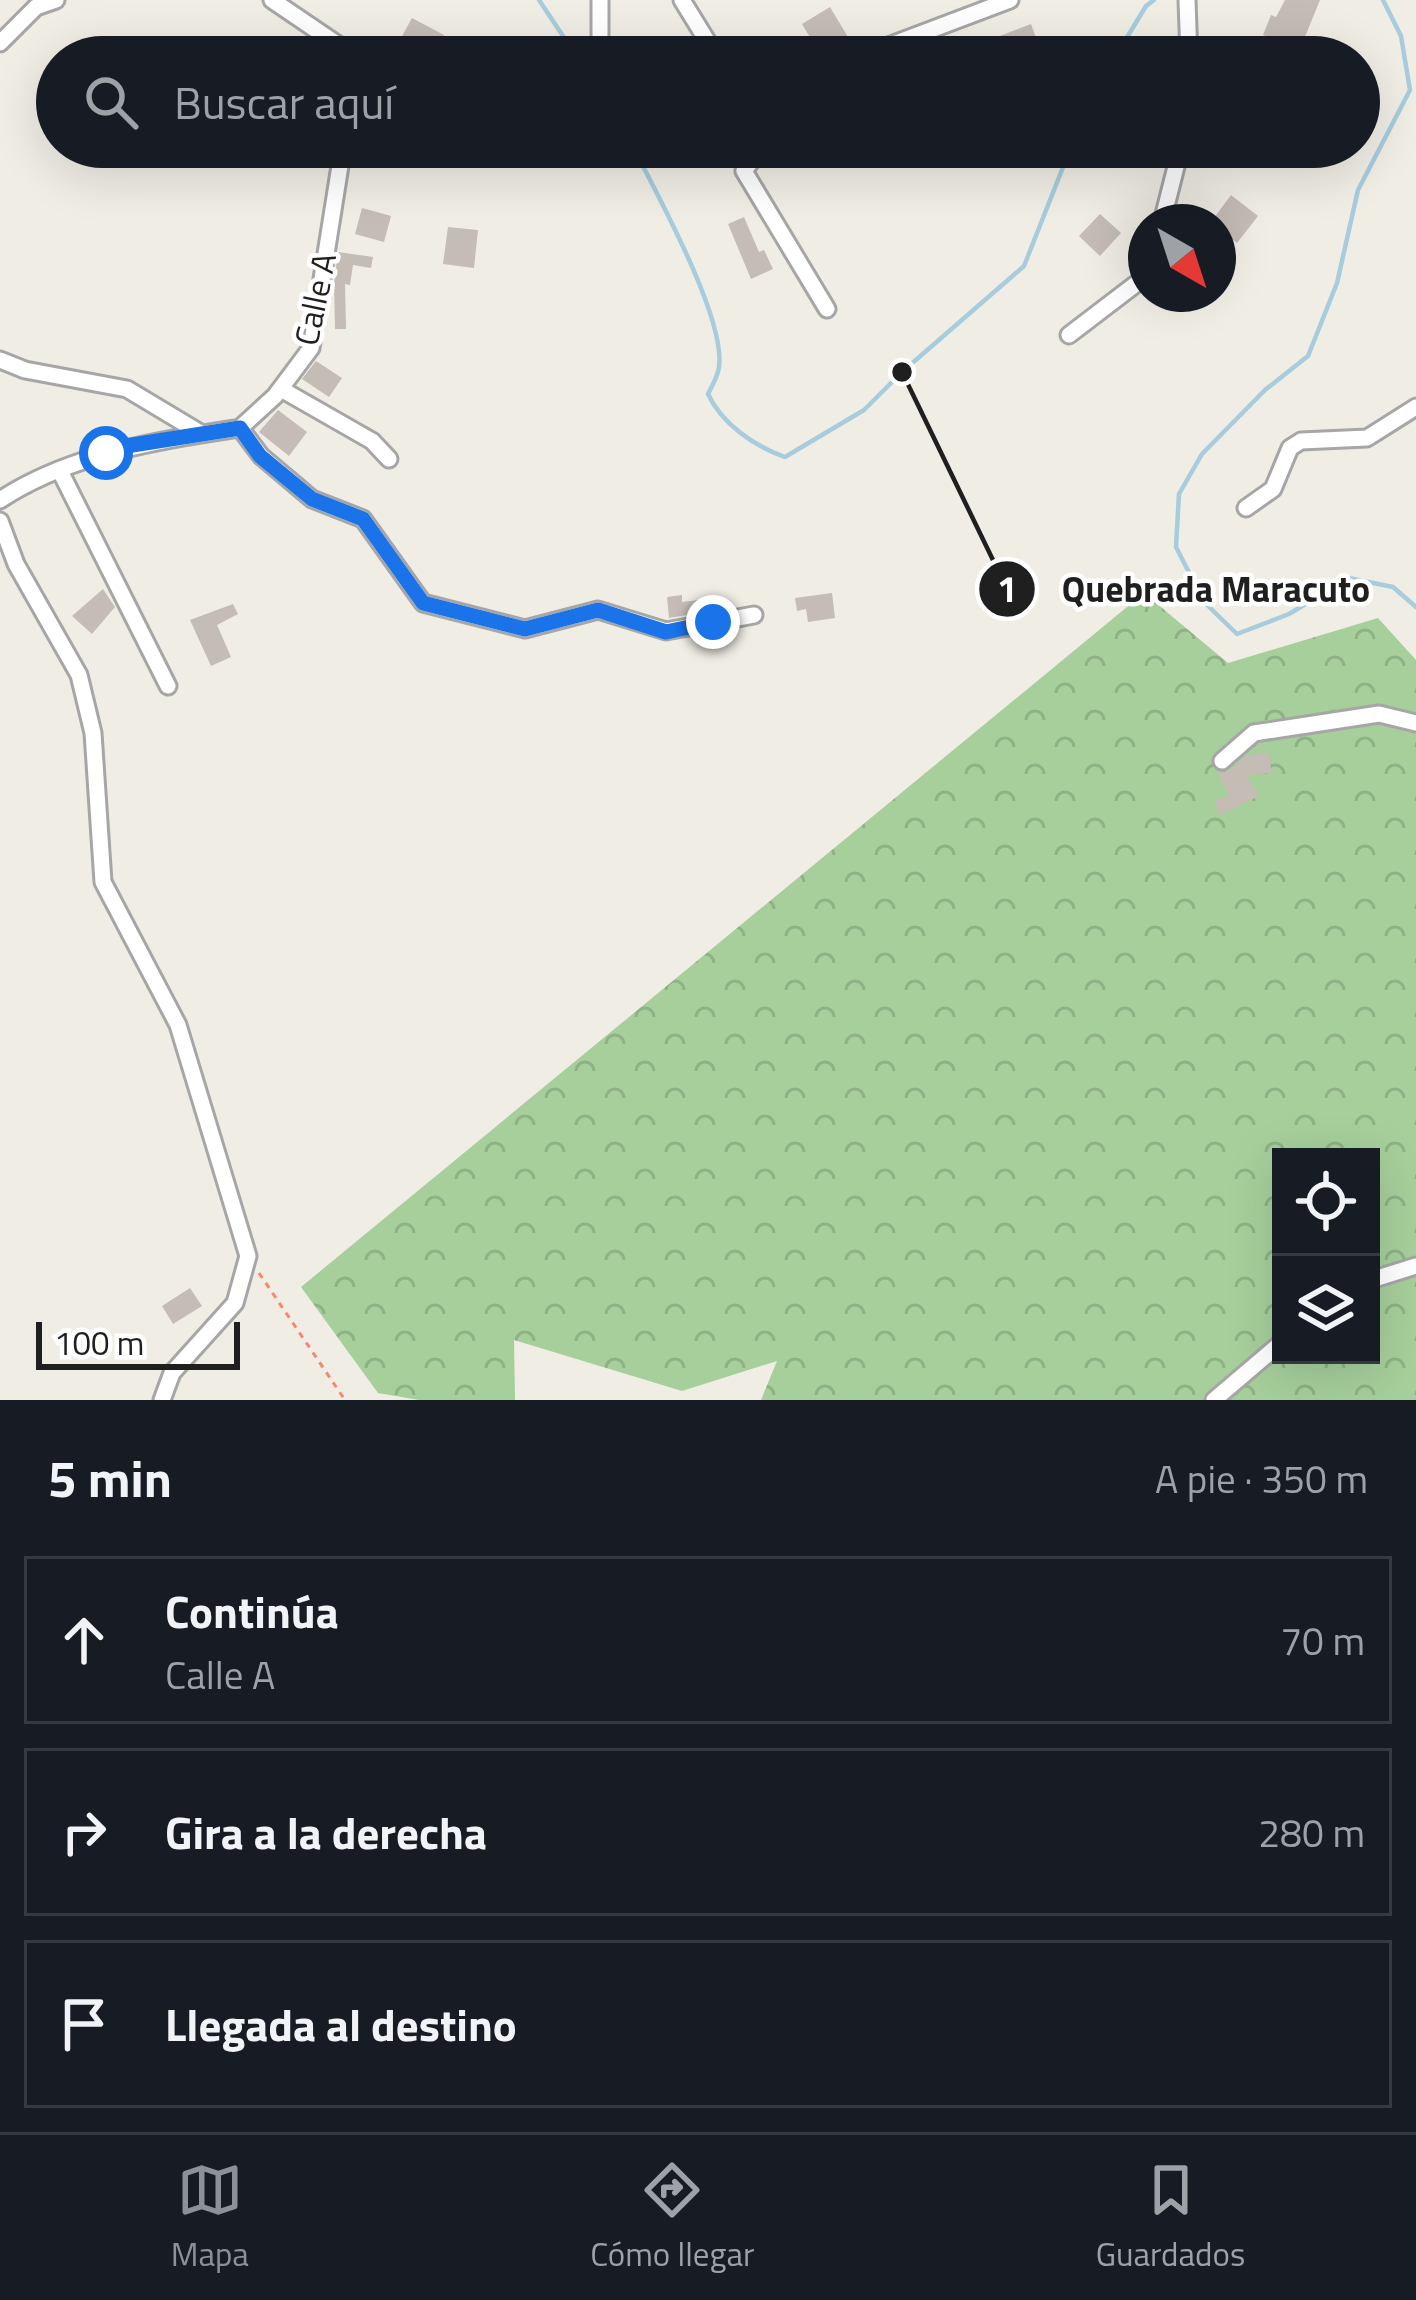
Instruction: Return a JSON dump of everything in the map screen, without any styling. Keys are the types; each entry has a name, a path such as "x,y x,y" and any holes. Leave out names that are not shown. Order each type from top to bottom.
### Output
{"street":[{"path":"0,43 37,7 56,0"},
{"path":"272,0 325,36"},
{"path":"600,0 600,36"},
{"path":"682,0 704,36"},
{"path":"915,36 1010,0"},
{"path":"1187,0 1188,36"},
{"name":"Calle A","path":"240,428 281,389 311,348 340,168"},
{"path":"746,168 827,309"},
{"path":"1167,204 1176,168"},
{"path":"1069,335 1128,290"},
{"path":"0,360 26,370 127,389 202,434"},
{"path":"281,389 373,440 389,459"},
{"path":"1246,508 1273,489 1290,448 1300,441 1367,439 1416,407"},
{"path":"0,500 20,487 126,446 240,428 260,456 312,499 363,519 423,603 525,629 598,610 666,632 754,615"},
{"path":"60,472 168,686"},
{"path":"0,521 16,564 80,675 93,734 103,882 178,1025 248,1256 235,1303 172,1372 162,1400"},
{"path":"1222,761 1254,733 1379,714 1416,723"},
{"path":"1380,1277 1416,1266"},
{"path":"1214,1400 1272,1351"}],"path":[{"path":"248,1256 345,1400"}],"green space":[{"path":"1144,593 1228,663 1378,618 1416,660 1416,1400 761,1400 777,1361 682,1391 514,1340 515,1400 419,1400 378,1393 301,1287"}],"building":[{"path":"1285,0 1320,0 1305,36 1263,35 1271,15 1276,17"},
{"path":"830,7 847,36 809,36 802,24"},
{"path":"412,18 444,35 443,36 402,36"},
{"path":"1031,24 1035,36 1000,36"},
{"path":"1231,195 1258,216 1237,243 1236,204 1224,204"},
{"path":"362,208 391,216 384,242 355,234"},
{"path":"1100,214 1121,233 1100,256 1079,236"},
{"path":"744,217 759,252 764,250 773,269 751,279 728,224"},
{"path":"448,227 478,230 474,268 443,264"},
{"path":"338,252 373,257 371,268 353,265 350,285 345,284 346,329 335,329"},
{"path":"316,361 342,378 329,397 302,379"},
{"path":"278,410 307,432 289,456 259,432"},
{"path":"103,589 115,607 92,634 72,616"},
{"path":"832,593 835,618 808,622 806,609 797,611 795,598"},
{"path":"682,595 682,602 715,598 716,610 669,618 667,597"},
{"path":"233,604 238,614 217,625 231,657 211,666 190,620"},
{"path":"1270,753 1271,773 1246,775 1259,796 1220,815 1214,801 1229,795 1217,773 1229,771 1247,755"},
{"path":"190,1288 202,1306 173,1324 162,1306"}],"waterway":[{"path":"539,0 563,36"},
{"path":"1128,36 1154,0"},
{"path":"1380,148 1410,90 1401,36 1383,0"},
{"path":"644,168 688,257 712,319 719,367 708,394 740,433 785,457 864,410 1024,266 1063,168"},
{"path":"1369,168 1358,190 1337,283 1308,356 1265,390 1202,454 1179,494 1176,547 1204,602 1237,634 1289,614 1349,578 1393,587 1416,607"}],"place":[{"name":"Quebrada Maracuto","path":"902,372"}],"route":[{"path":"106,453 240,428 260,456 312,499 363,519 423,603 525,629 598,610 666,632 713,622"}]}
